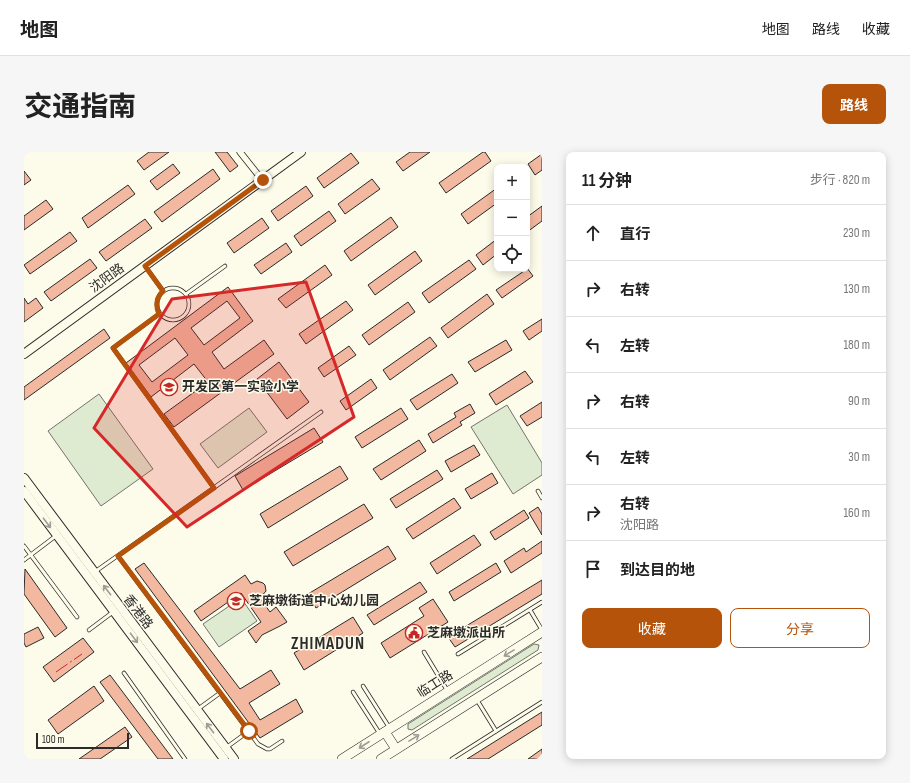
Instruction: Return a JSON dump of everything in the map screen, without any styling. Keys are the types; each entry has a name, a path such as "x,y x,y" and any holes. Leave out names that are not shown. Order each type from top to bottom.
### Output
{"main road":[{"name":"沈阳路","path":"24,354 302,152"},
{"name":"香港路","path":"24,478 234,759"},
{"name":"香港路","path":"24,491 224,759"},
{"name":"临工路","path":"342,759 542,631"},
{"path":"381,759 542,657"},
{"path":"385,732 396,749"}],"street":[{"path":"240,152 263,180"}],"lane":[{"path":"145,266 163,291"},
{"path":"186,294 225,266"},
{"path":"175,288 186,294 189,303 187,312 180,319 166,319 159,314 156,304 157,299 163,291 175,288"},
{"path":"159,314 113,348 214,488"},
{"path":"94,572 321,412"},
{"path":"538,491 542,498"},
{"path":"24,560 57,535"},
{"path":"24,546 77,617"},
{"path":"118,556 261,747 270,749 282,741"},
{"path":"458,654 542,602"},
{"path":"530,610 542,631"},
{"path":"89,630 114,612"},
{"path":"424,652 448,691"},
{"path":"124,673 185,759"},
{"path":"363,686 385,732"},
{"path":"353,692 385,732"},
{"path":"197,710 220,693"},
{"path":"476,699 496,731"},
{"path":"452,759 542,702"},
{"path":"226,748 249,731"}],"highlighted area":[{"path":"306,282 354,417 187,527 94,428 172,299"}],"green space":[{"path":"99,394 153,469 101,506 48,431"},
{"path":"507,405 542,463 542,475 513,494 471,427"},
{"path":"249,408 267,432 218,468 200,444"},
{"path":"241,598 257,621 219,647 203,624"},
{"path":"534,644 539,645 538,650 412,730 408,729 408,724"}],"building":[{"path":"149,152 169,152 144,170 137,161"},
{"path":"215,152 227,152 238,166 230,172"},
{"path":"410,152 430,152 403,171 396,162"},
{"path":"485,152 491,161 446,193 439,183"},
{"path":"351,153 359,163 324,188 317,178"},
{"path":"542,154 542,170 535,175 530,167 530,164 528,164"},
{"path":"173,164 180,173 157,190 150,181"},
{"path":"213,169 220,179 162,222 154,212"},
{"path":"24,171 31,180 24,185"},
{"path":"372,179 380,189 345,214 338,204"},
{"path":"128,185 135,194 88,228 82,218"},
{"path":"306,186 313,196 278,221 271,211"},
{"path":"494,190 494,205 468,224 461,214"},
{"path":"46,200 53,209 24,230 24,216"},
{"path":"542,206 542,221 530,230 530,215"},
{"path":"329,211 336,221 301,246 294,236"},
{"path":"391,217 398,227 351,261 344,251"},
{"path":"262,218 269,228 234,253 227,243"},
{"path":"145,219 152,228 106,261 99,252"},
{"path":"70,232 77,241 30,274 24,265"},
{"path":"494,241 494,256 483,265 476,255"},
{"path":"286,243 292,252 261,274 254,265"},
{"path":"415,251 422,261 375,295 368,285"},
{"path":"90,259 97,268 51,301 44,292"},
{"path":"469,260 476,269 429,303 422,293"},
{"path":"325,265 332,275 286,308 278,299"},
{"path":"523,272 530,272 533,276 502,298 496,290"},
{"path":"228,287 253,321 212,352 224,369 264,340 274,354 174,427 164,414 208,382 194,364 151,397 126,363","holes":["227,301 240,318 204,345 191,328","175,338 188,355 152,382 139,365"]},
{"path":"487,294 494,304 448,338 441,328"},
{"path":"24,298 28,304 36,298 43,308 24,322"},
{"path":"346,301 353,310 306,344 299,334"},
{"path":"408,302 415,312 369,345 362,335"},
{"path":"542,319 542,331 529,340 523,331"},
{"path":"104,329 110,338 24,400 24,387"},
{"path":"430,337 437,346 390,380 383,370"},
{"path":"506,340 512,350 475,372 468,362"},
{"path":"349,346 356,355 324,377 318,368"},
{"path":"279,362 309,402 287,419 257,379"},
{"path":"525,371 533,382 496,405 489,394"},
{"path":"452,374 458,383 417,410 410,400"},
{"path":"371,379 377,388 346,410 340,401"},
{"path":"542,402 542,417 527,426 520,416"},
{"path":"470,404 475,413 460,422 462,425 433,443 428,434 456,417 454,413"},
{"path":"401,408 408,419 362,448 355,437"},
{"path":"314,428 323,442 243,490 235,476"},
{"path":"419,440 426,451 381,480 373,469"},
{"path":"474,445 480,455 451,472 445,461"},
{"path":"340,466 348,479 268,528 260,514"},
{"path":"437,470 443,479 396,508 390,499"},
{"path":"492,473 498,483 471,499 465,489"},
{"path":"454,498 461,508 413,539 406,529"},
{"path":"364,504 373,518 293,566 284,552"},
{"path":"538,507 542,514 542,535 529,513"},
{"path":"524,510 529,518 495,540 490,532"},
{"path":"474,535 481,545 437,574 430,563"},
{"path":"542,541 542,553 511,573 504,561 524,548 526,552"},
{"path":"388,546 396,559 316,608 308,594"},
{"path":"144,563 240,689 271,670 280,684 249,703 260,720 296,699 303,712 260,738 135,569"},
{"path":"496,563 501,572 454,601 449,592"},
{"path":"25,569 67,628 55,637 24,594"},
{"path":"245,575 251,584 257,581 265,585 266,591 260,598 270,612 276,607 287,622 262,635 256,643 248,631 261,622 241,593 201,621 194,611"},
{"path":"542,580 542,594 455,647 448,637"},
{"path":"420,582 427,592 374,625 367,615"},
{"name":"芝麻墩派出所","path":"433,599 448,622 390,658 381,643 424,616 419,608"},
{"path":"353,617 363,633 304,670 294,653"},
{"path":"38,627 44,638 26,647 24,643 24,634"},
{"path":"83,638 94,652 54,682 43,667"},
{"path":"110,675 173,759 158,759 100,682"},
{"path":"94,686 104,701 58,734 48,720"},
{"path":"542,712 542,725 488,759 467,759"},
{"path":"125,727 132,737 100,759 79,759"},
{"path":"542,749 542,759 528,759"}],"power":[{"path":"56,672 82,654"}],"place":[{"name":"开发区第一实验小学","path":"169,387"},
{"name":"芝麻墩街道中心幼儿园","path":"236,601"},
{"name":"芝麻墩派出所","path":"414,633"}],"district":[{"name":"ZHIMADUN","path":"328,644"}],"route":[{"path":"249,731 118,556 214,488 113,348 159,314 156,304 159,294 163,291 145,266 263,180"}]}
